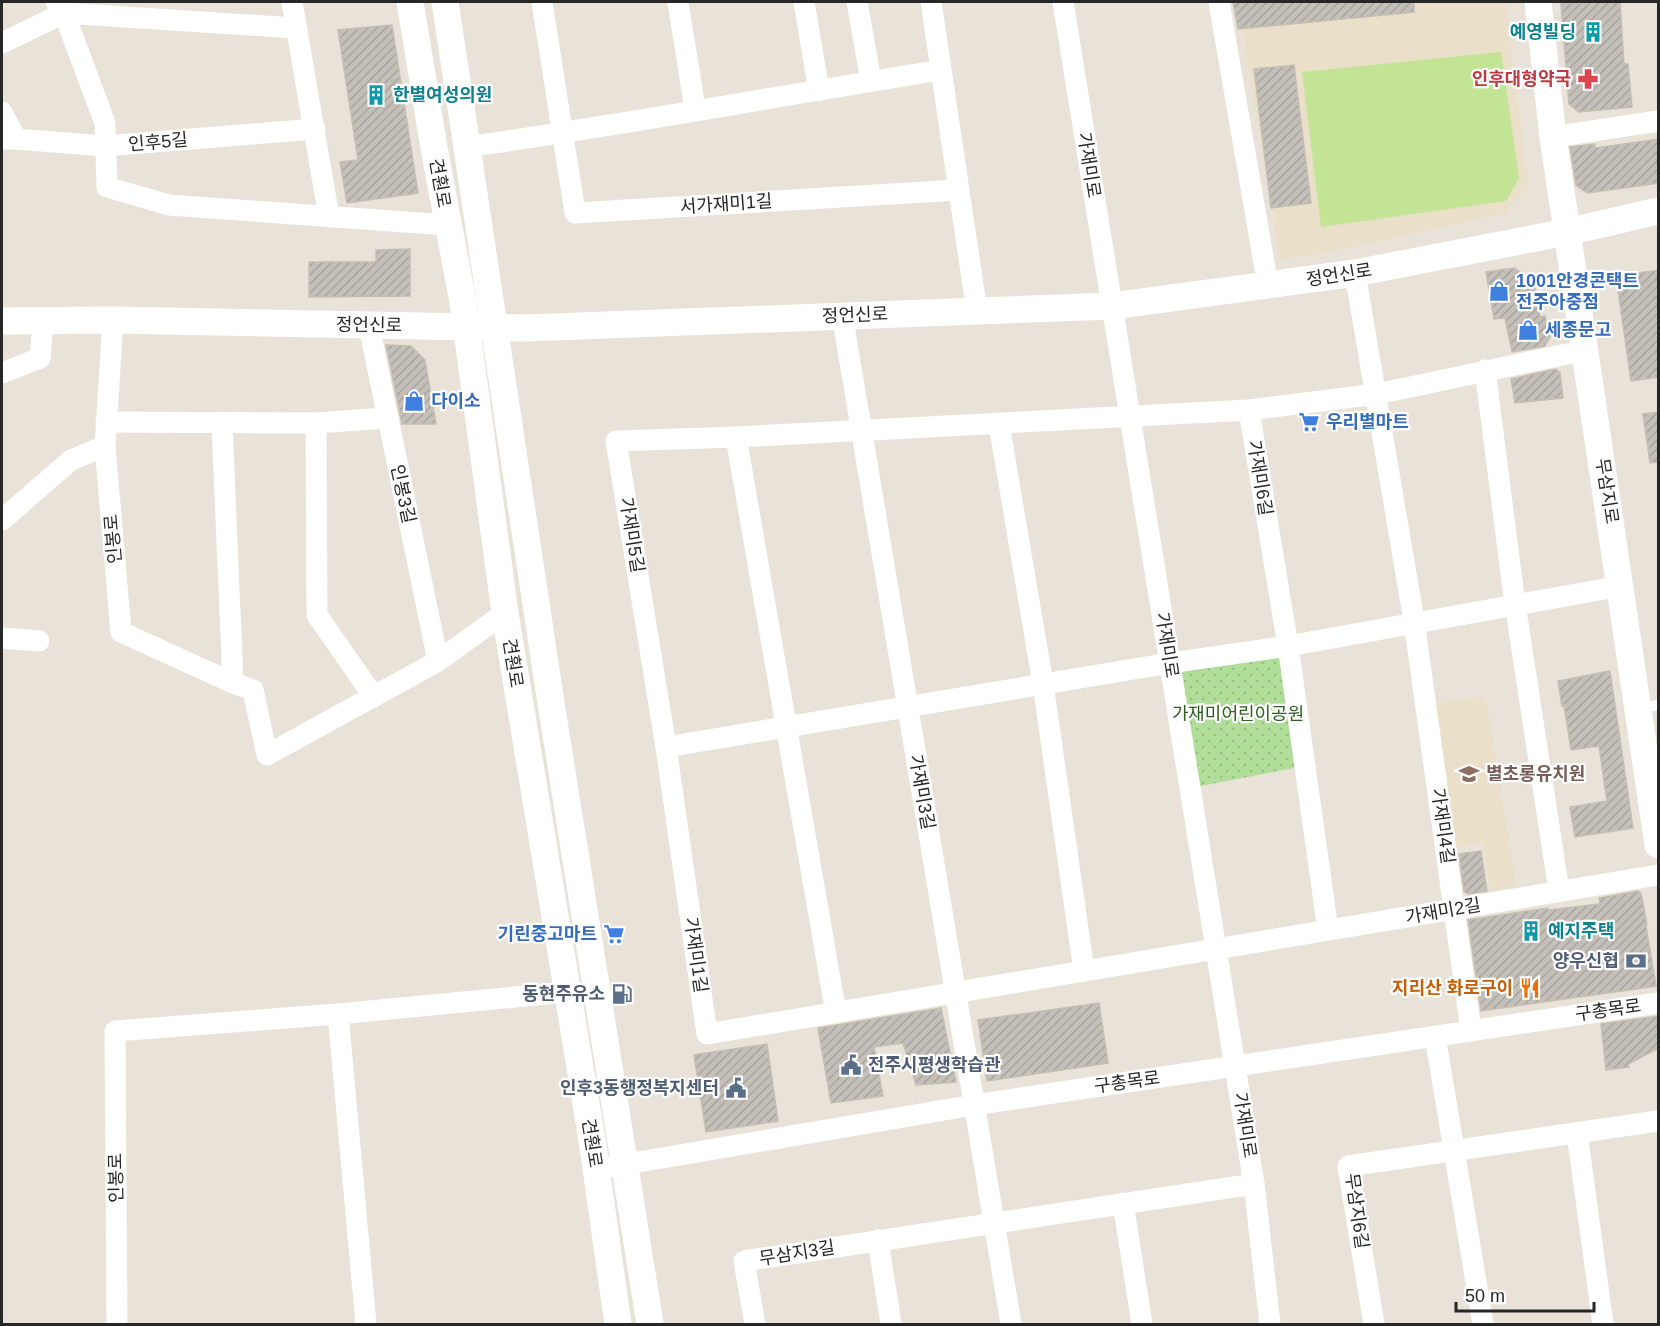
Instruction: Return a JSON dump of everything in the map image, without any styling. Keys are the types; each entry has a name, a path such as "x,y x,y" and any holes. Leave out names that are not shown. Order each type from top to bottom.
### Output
{"street":[{"path":"292,2 329,217"},
{"name":"견훤로","path":"410,2 466,327 505,613 597,1170 618,1324"},
{"name":"견훤로","path":"444,2 650,1324"},
{"name":"서가재미1길","path":"542,2 575,213 959,190"},
{"path":"678,2 695,109"},
{"path":"804,2 819,91"},
{"path":"857,2 871,81"},
{"path":"931,2 977,312"},
{"name":"가재미로","path":"1063,2 1254,1184 1270,1324"},
{"path":"1219,2 1268,286"},
{"name":"무삼지로","path":"1538,2 1552,136 1621,586 1649,707 1659,845"},
{"path":"2,44 60,7 296,28"},
{"path":"60,7 105,123 107,187 169,205 447,225"},
{"path":"466,147 941,70"},
{"path":"2,112 9,139"},
{"path":"1552,136 1659,121"},
{"name":"인후5길","path":"9,139 105,146 315,129"},
{"name":"정언신로","path":"2,321 112,320 369,326 546,327 1112,306 1355,273 1567,232 1659,211"},
{"path":"1355,273 1377,394"},
{"path":"842,315 862,431"},
{"name":"인봉로","path":"112,320 105,446 121,633 233,683"},
{"path":"2,373 40,358 43,321"},
{"name":"인봉3길","path":"369,326 438,662"},
{"path":"1130,417 1249,410 1377,394 1586,350"},
{"path":"1485,370 1515,604 1559,891"},
{"name":"가재미4길","path":"1377,394 1414,621 1471,1031"},
{"name":"가재미6길","path":"1249,410 1288,646"},
{"name":"가재미5길","path":"666,747 616,441 1130,417"},
{"path":"106,422 316,423 387,418"},
{"path":"222,423 233,683 253,690 267,755 438,662 505,613"},
{"path":"316,423 317,615 374,697"},
{"path":"999,424 1043,684 1084,971"},
{"name":"가재미3길","path":"862,431 956,992"},
{"path":"736,437 836,1012"},
{"path":"2,520 71,460 105,446"},
{"path":"666,747 1170,663 1288,646 1414,621 1621,586"},
{"path":"2,638 39,641"},
{"path":"1288,646 1328,930"},
{"name":"가재미1길","path":"666,747 708,1034 1216,949"},
{"name":"가재미2길","path":"1216,949 1659,874"},
{"path":"366,1324 338,1014 567,992"},
{"path":"956,992 1011,1324"},
{"name":"구총목로","path":"597,1170 624,1163 974,1105 1659,1003"},
{"name":"인봉로","path":"117,1324 115,1031 338,1014"},
{"path":"1435,1036 1483,1324"},
{"name":"무삼지6길","path":"1374,1324 1348,1166 1659,1120"},
{"path":"1576,1132 1603,1324"},
{"name":"무삼지3길","path":"755,1324 744,1261 1254,1184"},
{"path":"1123,1203 1142,1324"},
{"path":"878,1240 891,1324"}],"shaded area":[{"path":"1238,2 1505,2 1529,185 1506,213 1326,253 1280,259"},
{"name":"별초롱유치원","path":"1485,696 1517,887 1490,890 1483,843 1450,849 1430,705"}],"green space":[{"path":"1501,52 1519,178 1506,201 1321,227 1302,72"},
{"name":"가재미어린이공원","path":"1288,646 1304,766 1190,788 1170,663"}],"building":[{"path":"1233,2 1414,2 1414,12 1238,29"},
{"path":"1620,2 1624,64 1628,64 1632,107 1579,112 1569,104 1561,4"},
{"name":"한별여성의원","path":"392,25 418,193 347,203 340,162 358,160 338,30"},
{"path":"1294,65 1311,203 1271,208 1254,69"},
{"path":"1659,139 1659,183 1587,193 1576,185 1570,147 1595,144 1595,148"},
{"path":"410,249 410,296 309,297 309,262 376,262 376,250"},
{"path":"1515,268 1534,283 1540,317 1545,316 1550,337 1545,346 1512,352 1505,318 1494,319 1486,272"},
{"path":"1659,270 1659,377 1631,381 1616,276"},
{"name":"다이소","path":"386,345 411,346 425,360 436,424 402,424"},
{"path":"1556,369 1560,373 1563,398 1515,403 1511,379"},
{"path":"1659,412 1659,462 1650,463 1643,414"},
{"path":"1610,671 1633,828 1575,837 1570,807 1607,801 1599,746 1571,750 1558,681"},
{"path":"1481,851 1487,891 1468,894 1464,891 1459,854"},
{"path":"1638,891 1641,893 1656,986 1481,1011 1468,920 1548,908 1548,910 1600,904 1599,898"},
{"path":"1099,1003 1108,1063 987,1081 978,1020"},
{"name":"전주시평생학습관","path":"941,1008 956,1082 916,1085 903,1043 874,1047 883,1096 831,1103 818,1028"},
{"path":"1659,1016 1659,1048 1628,1064 1629,1067 1606,1070 1601,1024"},
{"name":"인후3동행정복지센터","path":"767,1044 778,1121 706,1132 694,1055"}],"place":[{"name":"예영빌딩","path":"1593,32"},
{"name":"인후대형약국","path":"1588,79"},
{"name":"한별여성의원","path":"376,95"},
{"name":"1001안경콘택트 전주아중점","path":"1499,291"},
{"name":"세종문고","path":"1528,330"},
{"name":"다이소","path":"414,401"},
{"name":"우리별마트","path":"1309,422"},
{"name":"별초롱유치원","path":"1469,774"},
{"name":"예지주택","path":"1531,931"},
{"name":"기린중고마트","path":"614,934"},
{"name":"양우신협","path":"1636,961"},
{"name":"지리산 화로구이","path":"1530,988"},
{"name":"동현주유소","path":"622,994"},
{"name":"전주시평생학습관","path":"851,1065"},
{"name":"인후3동행정복지센터","path":"736,1088"}]}
